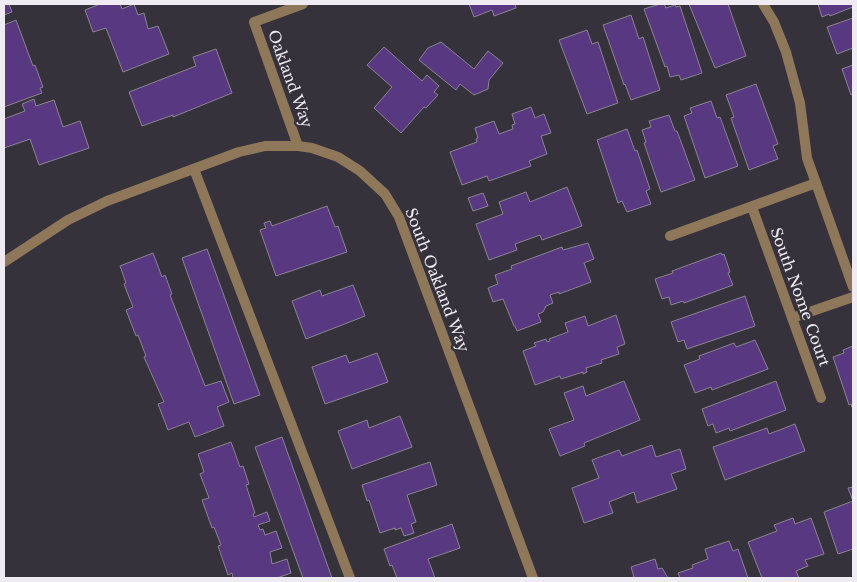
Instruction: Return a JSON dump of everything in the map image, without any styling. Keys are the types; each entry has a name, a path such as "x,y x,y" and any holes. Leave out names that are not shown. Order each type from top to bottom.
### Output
{"street":[{"name":"Oakland Way","path":"298,146 254,22 303,4"},
{"path":"763,4 774,22 786,52 800,103 807,158 853,287"},
{"name":"South Oakland Way","path":"4,262 68,220 107,201 240,152 265,146 298,146 312,148 338,157 360,171 385,194 399,217 533,578"},
{"path":"194,169 350,578"},
{"path":"670,236 816,183"},
{"name":"South Nome Court","path":"752,207 820,398"},
{"path":"792,318 853,297"}],"building":[{"path":"4,4 9,4 12,12 4,15"},
{"path":"100,4 120,4 122,9 134,4 138,15 144,13 148,29 158,26 169,54 123,72 106,28 93,32 85,10"},
{"path":"469,4 515,4 516,8 494,16 492,10 474,17"},
{"path":"664,4 666,8 675,5 676,7 680,6 702,73 681,80 679,75 670,77 644,9"},
{"path":"689,4 728,4 746,56 715,68"},
{"path":"818,4 853,4 853,7 830,16 829,14 822,17"},
{"path":"631,15 639,39 643,37 660,90 631,100 603,25"},
{"path":"853,18 853,48 837,54 827,27"},
{"path":"16,20 43,87 40,88 42,93 4,107 4,25"},
{"path":"587,30 592,44 598,42 618,103 587,114 559,40"},
{"path":"441,42 474,69 488,51 503,63 489,80 488,89 474,95 460,84 456,90 419,60 428,48"},
{"path":"384,47 422,81 427,75 439,86 434,92 438,95 426,108 424,107 401,133 374,108 392,87 367,65"},
{"path":"216,49 232,93 173,117 173,115 142,126 129,92 196,66 193,57"},
{"path":"853,65 853,94 851,95 842,69"},
{"path":"756,84 778,144 773,146 778,159 749,170 731,118 734,117 726,95"},
{"path":"34,99 36,106 54,100 63,127 80,121 89,148 39,165 30,139 4,148 4,119 25,111 22,104"},
{"path":"711,101 717,118 720,117 738,166 705,178 684,116 692,113 690,108"},
{"path":"531,107 535,118 544,114 551,133 541,136 547,154 529,161 531,166 489,181 487,176 462,185 450,152 477,142 476,139 478,138 475,128 494,121 499,134 513,129 512,125 515,124 512,114"},
{"path":"669,115 695,180 661,192 644,143 646,142 642,130 651,127 649,121"},
{"path":"627,129 635,151 637,150 650,189 646,191 651,204 627,212 622,201 618,203 597,140"},
{"path":"567,187 582,226 542,240 540,235 515,244 517,250 489,260 476,224 503,214 499,202 526,192 530,202"},
{"path":"483,193 488,206 473,211 468,198"},
{"path":"327,206 335,227 338,226 347,252 276,276 260,230 266,228 264,223 270,221 272,226"},
{"path":"588,243 594,259 584,263 591,282 559,294 559,292 550,295 553,303 546,306 543,312 538,314 541,322 517,331 503,299 493,302 488,288 498,284 495,275 512,269 511,266 562,247 563,250"},
{"path":"207,249 260,395 234,404 182,258"},
{"path":"153,253 162,277 165,275 172,294 170,295 205,386 221,381 229,402 217,407 224,426 195,437 189,422 168,430 158,404 164,402 144,357 146,356 138,335 136,336 126,310 133,307 124,284 126,283 120,266"},
{"path":"721,253 722,255 724,254 733,285 684,303 683,301 671,305 669,297 662,299 655,279"},
{"path":"353,285 365,316 306,339 292,301 320,290 322,296"},
{"path":"745,296 755,326 687,349 684,340 678,342 671,322"},
{"path":"616,315 625,344 617,347 619,354 601,360 602,363 586,368 587,372 583,374 583,372 561,379 560,376 535,385 523,351 536,346 534,343 546,339 547,342 550,341 549,339 568,332 565,323 585,316 588,326"},
{"path":"755,340 768,369 712,390 711,387 695,393 684,365 700,359 699,356 734,343 736,347"},
{"path":"853,346 853,410 851,404 849,405 833,357 844,353 843,350"},
{"path":"377,353 388,382 325,404 312,367 346,355 349,363"},
{"path":"624,381 640,420 584,443 585,446 560,456 549,429 574,420 564,393 583,386 586,396"},
{"path":"776,381 786,410 730,431 729,428 716,433 713,424 708,426 702,409"},
{"path":"400,416 412,447 352,469 338,431 367,420 369,428"},
{"path":"795,424 805,451 725,480 713,447 767,428 769,434"},
{"path":"282,437 332,578 303,578 255,447"},
{"path":"231,442 240,467 243,466 249,484 246,485 255,513 253,514 254,517 267,512 270,521 258,525 260,530 263,529 265,535 276,531 282,548 270,552 272,564 287,559 291,573 277,578 233,578 232,573 228,575 218,546 221,545 214,527 212,528 202,500 209,498 200,474 204,472 198,454"},
{"path":"652,445 656,457 680,449 686,469 671,474 677,489 637,503 634,492 609,502 613,513 584,523 572,488 599,478 592,460 619,450 622,456"},
{"path":"430,462 437,485 407,495 416,522 411,524 414,533 404,536 401,528 395,530 395,528 380,533 362,485"},
{"path":"853,487 853,501 848,488"},
{"path":"853,501 853,549 838,554 824,512"},
{"path":"793,518 795,524 811,518 824,554 805,560 808,566 796,571 799,578 762,578 748,542 777,531 774,525"},
{"path":"452,524 460,548 428,559 435,578 397,578 384,549"},
{"path":"729,541 733,551 738,549 748,578 680,578 678,573 693,568 692,565 708,559 705,549"},
{"path":"655,559 658,569 662,568 668,578 630,578 634,577 631,567"}]}
